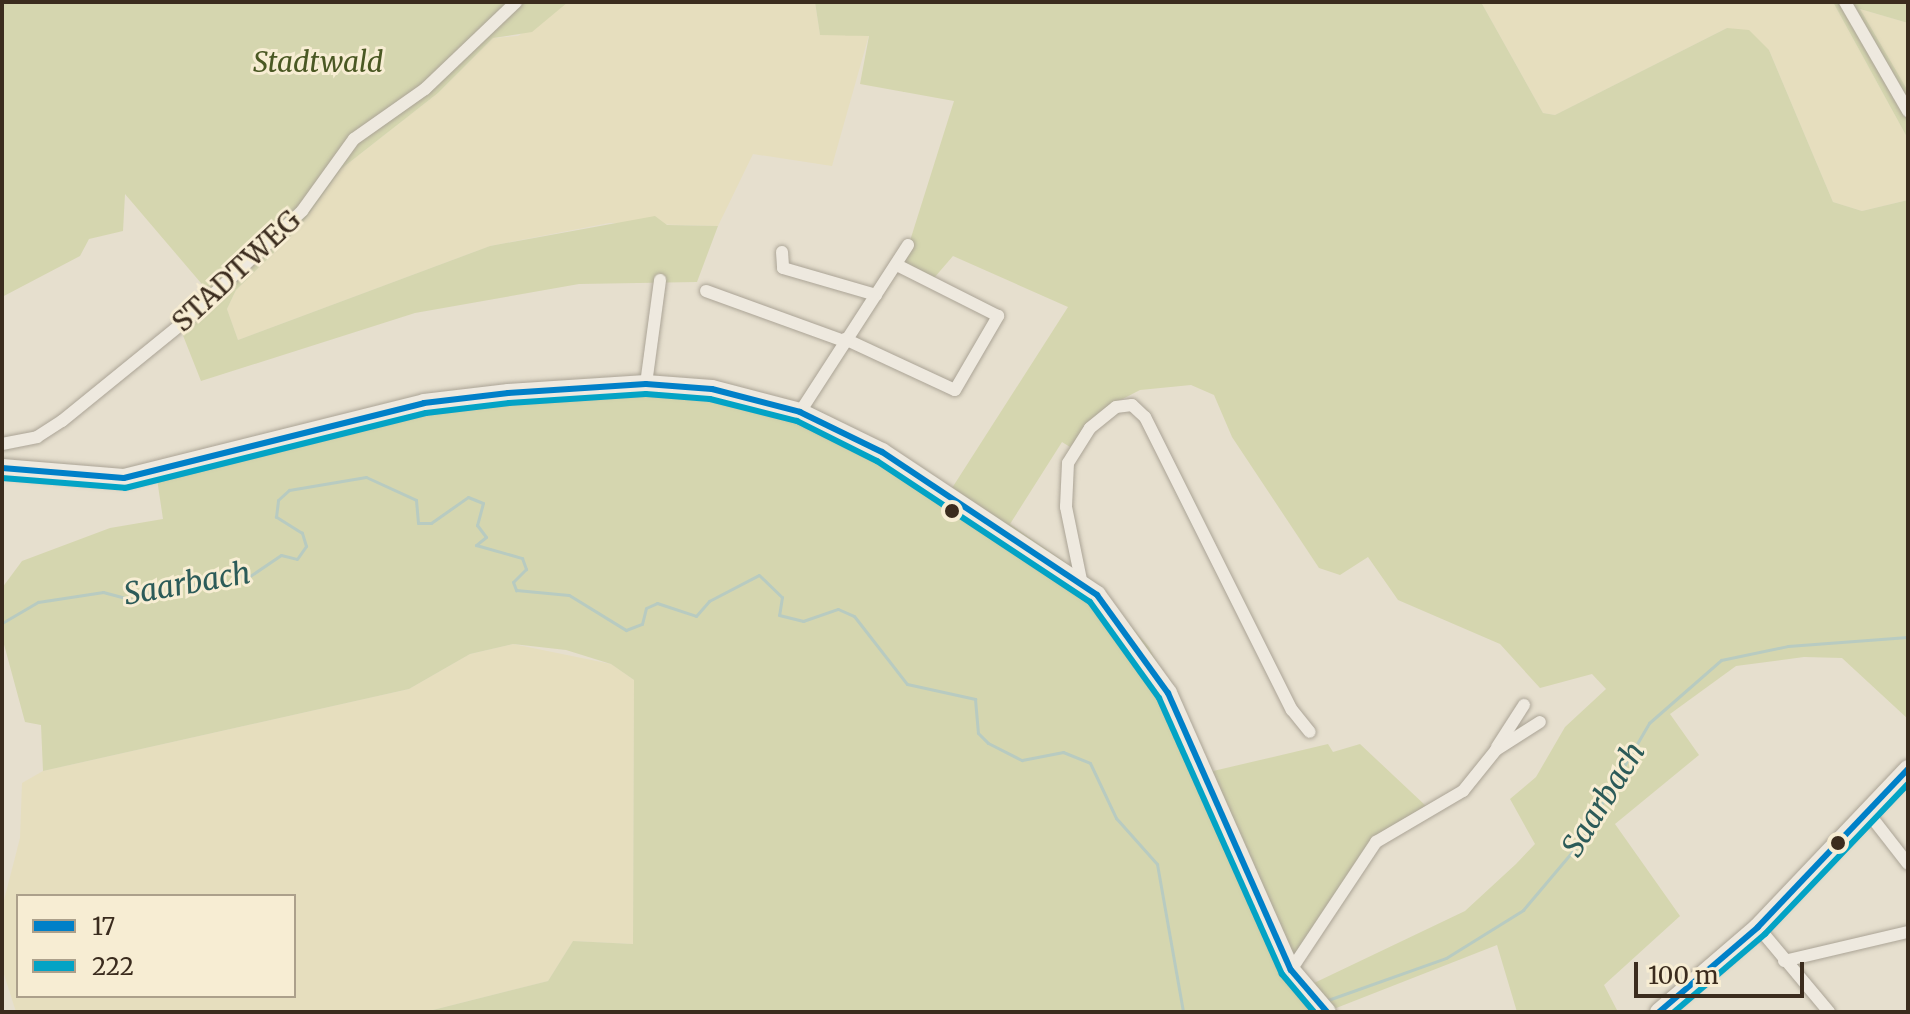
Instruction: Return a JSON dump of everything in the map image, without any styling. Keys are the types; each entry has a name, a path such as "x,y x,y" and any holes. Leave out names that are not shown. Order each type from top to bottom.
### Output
{"main road":[{"path":"2,468 124,478 424,403 646,384 712,389 800,412 882,452 1081,580 1126,629 1168,693 1291,970 1320,1007"},
{"path":"1659,1012 1758,927 1908,769"}],"street":[{"name":"STADTWEG","path":"2,444 37,437 62,421 185,321 295,219 354,139 425,89 516,2"},
{"path":"1845,2 1908,111"},
{"path":"800,412 908,245"},
{"path":"782,252 783,268 876,295"},
{"path":"706,291 844,340 955,390 998,316 897,265"},
{"path":"646,384 660,280"},
{"path":"1081,580 1066,507 1068,463 1090,428 1132,405 1145,417 1292,710 1310,732"},
{"path":"1291,970 1376,842 1463,791 1496,750 1524,705"},
{"path":"1496,750 1540,722"},
{"path":"1866,810 1908,864"},
{"path":"1758,927 1829,1012"},
{"path":"1784,961 1908,932"}],"shaded area":[{"path":"568,2 815,2 820,35 869,35 832,166 753,154 718,226 609,223 490,246 238,340 227,309 236,290 299,228 341,169 438,93 493,38 518,36"},
{"path":"1481,2 1833,2 1908,139 1908,200 1862,211 1833,202 1769,50 1727,28 1555,115 1543,113"},
{"path":"1860,9 1908,23 1908,91 1869,29"},
{"path":"513,644 611,664 634,680 633,944 573,941 548,981 425,1012 16,1012 2,968 2,908 20,838 22,783 43,771 409,689 470,654"}],"green space":[{"name":"Stadtwald","path":"2,2 568,2 532,32 493,38 438,93 341,169 299,228 236,290 227,309 238,340 490,246 655,216 667,225 718,226 697,282 579,284 415,313 201,381 182,333 218,303 125,194 123,231 89,239 80,256 2,297"},
{"path":"815,2 1481,2 1543,113 1555,115 1727,28 1749,30 1769,50 1833,202 1862,211 1908,200 1908,719 1842,658 1804,657 1736,666 1670,714 1699,755 1615,824 1680,916 1604,985 1618,1012 1517,1012 1497,945 1326,1012 425,1012 548,981 573,941 633,944 634,680 611,664 566,650 513,644 470,654 409,689 43,771 41,725 25,722 2,637 2,588 22,561 110,528 163,519 157,479 378,419 500,399 642,391 760,405 871,454 945,499 1068,307 953,256 934,278 903,263 954,101 860,84 869,36 820,35","holes":["1191,385 1214,395 1232,437 1319,568 1340,575 1368,557 1398,600 1500,644 1540,688 1592,674 1606,689 1565,727 1536,777 1510,799 1535,844 1516,864 1465,911 1312,984 1294,957 1374,837 1426,806 1360,744 1333,752 1328,744 1209,772 1149,647 1091,580 1010,524 1062,442 1070,447 1109,406 1140,390"]},
{"path":"1833,2 1908,2 1908,23 1860,9 1908,91 1908,139"}],"waterway":[{"name":"Saarbach","path":"2,623 38,602 103,592 132,600 175,580 204,587 221,571 247,578 281,555 297,559 306,546 302,533 276,517 278,500 289,490 366,477 416,500 418,523 431,523 468,497 483,503 477,525 486,537 476,545 522,558 526,569 513,582 516,590 569,595 626,630 642,624 646,608 657,603 696,616 709,601 759,575 782,597 779,615 803,621 838,609 854,616 907,684 975,699 978,733 988,743 1022,760 1063,752 1090,763 1116,818 1157,864 1183,1012"},
{"name":"Saarbach","path":"1325,1001 1446,958 1523,910 1578,845 1649,723 1721,660 1788,646 1908,637"}],"transit line":[{"name":"17","path":"2,468 124,478 424,403 508,393 646,384 712,389 800,412 882,452 1097,595 1168,693 1291,970 1327,1012"},
{"name":"222","path":"2,478 125,488 426,413 509,403 646,394 710,399 797,421 877,461 1090,602 1159,698 1282,974 1314,1012"},
{"name":"17","path":"1659,1012 1758,927 1908,769"},
{"name":"222","path":"1674,1012 1765,934 1908,784"}]}
